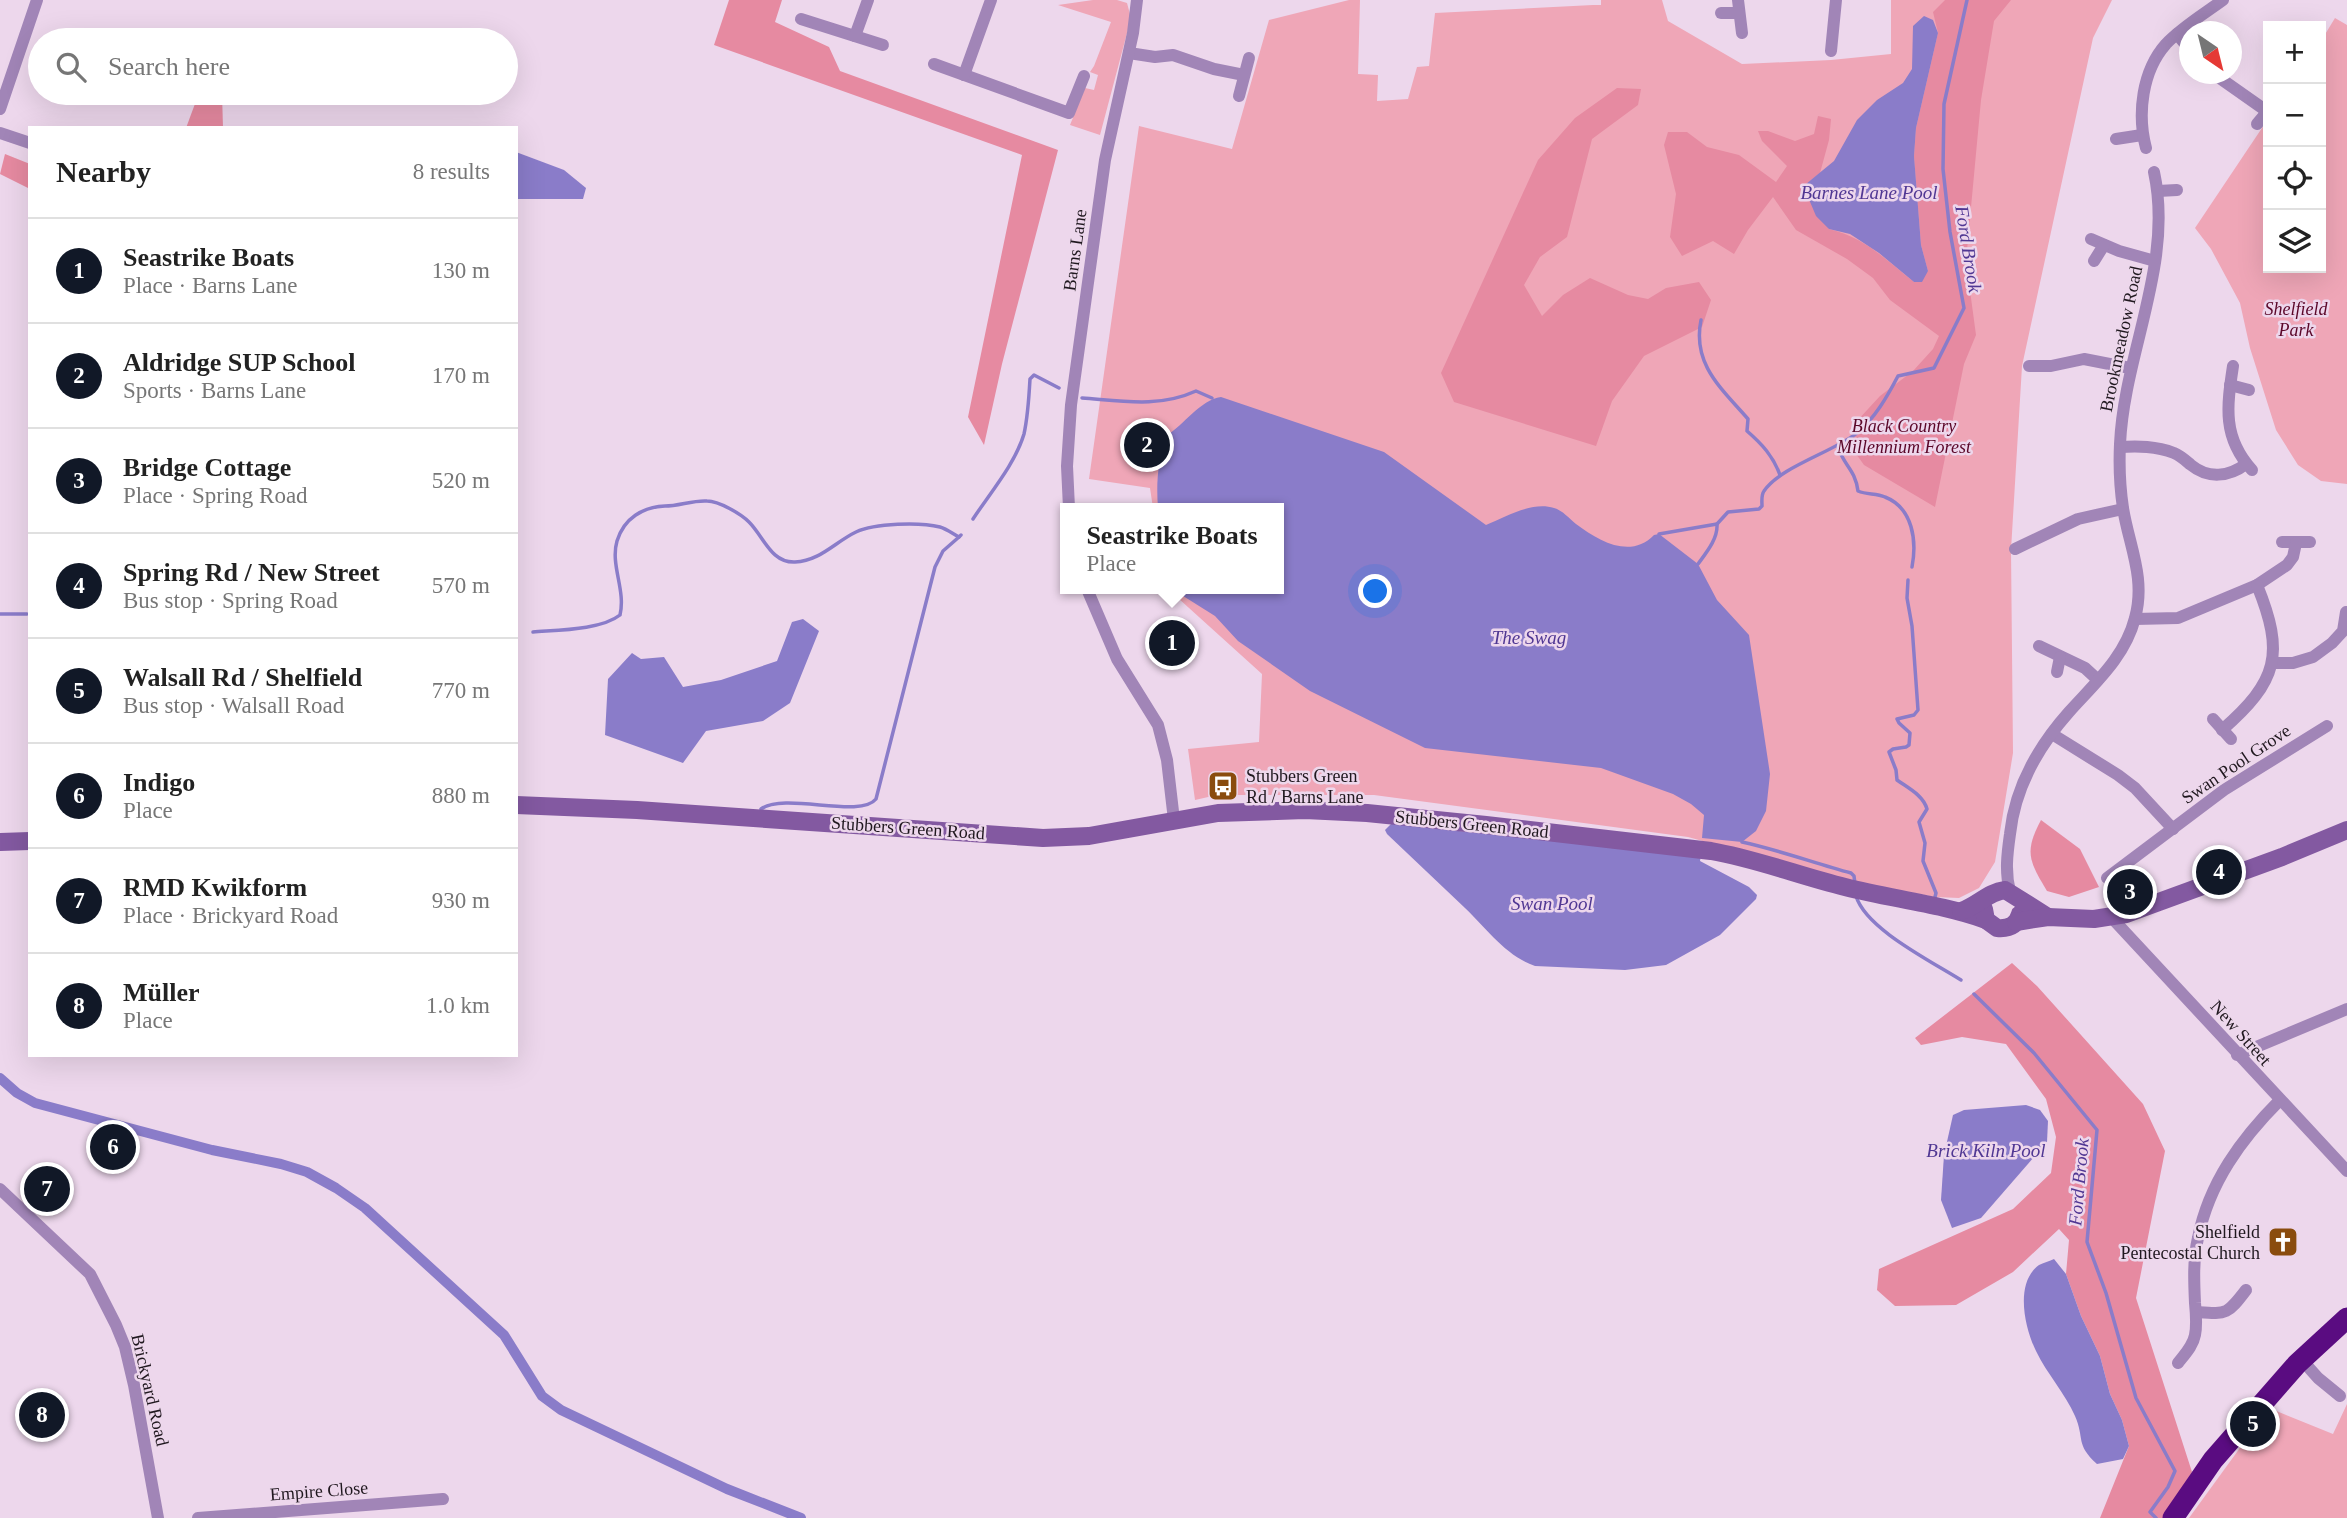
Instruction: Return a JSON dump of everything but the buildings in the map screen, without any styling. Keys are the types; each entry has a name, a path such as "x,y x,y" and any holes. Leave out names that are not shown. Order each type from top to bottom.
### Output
{"highway":[{"path":"2174,1518 2213,1461 2302,1360 2347,1318"}],"street":[{"path":"0,109 37,0"},
{"path":"855,36 868,0"},
{"path":"964,75 991,0"},
{"name":"Barns Lane","path":"1069,503 1067,466 1071,405 1105,160 1129,53 1137,0"},
{"path":"1831,51 1836,0"},
{"path":"2116,139 2144,142 2142,104 2155,60 2177,34 2223,0"},
{"path":"1721,13 1739,6 1742,33"},
{"path":"801,19 883,45"},
{"path":"1833,28 1847,27"},
{"path":"1129,53 1143,56 1173,55 1214,69 1244,75"},
{"path":"1239,96 1249,58"},
{"path":"934,64 1069,113 1084,76"},
{"path":"2229,84 2263,108"},
{"path":"2258,124 2263,118"},
{"path":"0,133 28,142"},
{"name":"Brookmeadow Road","path":"1989,896 2005,874 2018,792 2034,760 2052,734 2115,662 2135,619 2139,579 2123,509 2120,447 2130,368 2155,261 2160,227 2154,173"},
{"path":"2158,191 2177,190"},
{"path":"2091,239 2155,261"},
{"path":"2094,261 2104,245"},
{"path":"2029,366 2051,366 2084,359 2130,368"},
{"path":"2051,366 2055,380"},
{"path":"2120,447 2159,448 2183,457 2203,473 2216,475 2249,467 2231,433 2227,413 2233,366"},
{"path":"2230,385 2249,390"},
{"path":"2015,549 2078,519 2123,509"},
{"path":"2045,536 2053,549"},
{"path":"2282,542 2310,542"},
{"path":"2135,619 2178,618 2257,585 2287,565 2293,557 2296,543"},
{"path":"2213,719 2227,735 2270,673 2274,637 2257,585"},
{"path":"1089,594 1117,659 1158,725 1167,760 1174,820"},
{"path":"2272,663 2293,663 2313,657 2345,631 2346,612"},
{"path":"2039,646 2084,667 2098,680"},
{"path":"2057,672 2060,657"},
{"name":"Swan Pool Grove","path":"2110,870 2173,829 2224,790 2321,724"},
{"name":"Swan Pool Grove","path":"2052,734 2135,788 2173,829"},
{"name":"Stubbers Green Road","path":"518,805 663,811 1043,838 1089,836 1218,813 1292,810 1367,813 1711,851 1853,889 1961,911 1986,920"},
{"path":"1989,896 1983,912 1986,920 1997,928 2004,929 2016,922 2048,917 2079,920 2111,918 2347,831"},
{"path":"0,842 28,841"},
{"name":"Brookmeadow Road","path":"2005,874 2015,896"},
{"path":"1961,911 1973,907 1998,891 2015,896 2048,917"},
{"path":"2015,896 2021,910 2016,922"},
{"name":"New Street","path":"2111,918 2347,1171"},
{"path":"2237,1055 2347,1009"},
{"path":"2178,1363 2190,1349 2196,1334 2194,1274 2198,1238 2210,1201 2224,1167 2251,1130 2280,1100"},
{"name":"Brickyard Road","path":"0,1189 90,1274 116,1325 125,1347 134,1385 158,1518"},
{"path":"2196,1312 2221,1313 2231,1309 2246,1290"},
{"path":"2302,1360 2340,1396"},
{"name":"Empire Close","path":"198,1518 443,1499"}],"green space":[{"path":"729,0 782,0 775,22 829,47 840,71 1058,150 1002,364 984,445 968,417 1022,155 714,45"},
{"path":"1117,0 1127,3 1131,18 1100,135 1070,125 1085,88 1094,90 1098,75 1090,72 1111,22 1058,5"},
{"path":"1349,0 1360,0 1358,74 1378,75 1377,101 1408,99 1417,67 1429,66 1435,13 1601,5 1601,0 1662,0 1668,21 1742,64 1891,54 1891,0 2112,0 2093,38 2022,366 2011,550 2013,753 1995,862 1979,888 1959,898 1935,897 1849,881 1688,837 1374,795 1217,795 1195,800 1188,749 1259,742 1262,674 1174,594 1284,594 1284,503 1152,503 1150,488 1089,479 1139,126 1232,149 1269,20"},
{"name":"Black Country Millennium Forest","path":"1945,0 2011,0 1994,21 1981,100 1966,261 1976,335 1964,364 1935,507 1864,465 1849,444 1856,422 1880,396 1913,371 1933,349 1939,336 1890,300 1873,278 1847,259 1796,230 1773,197 1734,254 1713,241 1682,256 1670,237 1676,194 1664,145 1668,132 1687,132 1707,147 1739,155 1776,182 1787,166 1762,141 1758,131 1768,131 1795,141 1814,134 1818,116 1831,119 1829,140 1820,173 1806,184 1829,229 1865,244 1914,282 1928,271 1921,245 1914,156 1916,128 1938,33 1933,12"},
{"name":"Shelfield Park","path":"2335,18 2347,25 2347,484 2321,481 2298,465 2276,430 2250,348 2240,303 2211,249 2195,228 2263,126 2263,273 2326,273 2326,33"},
{"path":"1617,88 1641,89 1638,105 1592,139 1567,237 1540,257 1524,285 1542,316 1563,295 1590,278 1628,295 1648,299 1666,288 1699,282 1711,300 1702,327 1644,356 1612,401 1596,446 1454,402 1441,373 1538,160 1575,118"},
{"path":"195,105 222,105 223,126 187,126"},
{"path":"5,154 28,163 28,188 0,174"},
{"path":"2041,820 2080,849 2099,887 2069,897 2047,891 2036,872 2031,856 2032,840"},
{"path":"2012,963 2037,986 2143,1104 2165,1151 2136,1298 2192,1472 2163,1518 2100,1518 2129,1446 2122,1420 2110,1394 2100,1356 2081,1316 2066,1274 2069,1240 2059,1229 2013,1272 1956,1305 1895,1306 1877,1290 1879,1269 2013,1209 2051,1173 2056,1137 2046,1099 2006,1044 1962,1037 1921,1045 1915,1038"},
{"path":"2347,1404 2347,1518 2189,1518 2269,1408 2333,1434"}],"water":[{"name":"Barnes Lane Pool","path":"1924,16 1933,20 1938,33 1916,128 1914,156 1921,245 1928,271 1922,282 1914,282 1879,253 1850,234 1829,229 1816,216 1806,184 1834,161 1857,120 1877,100 1903,83 1912,69 1913,26"},
{"path":"518,153 564,170 586,188 583,199 518,199"},
{"name":"The Swag","path":"1221,397 1384,452 1486,525 1519,511 1546,506 1560,511 1585,531 1615,545 1635,546 1659,534 1698,564 1717,600 1749,635 1770,774 1766,811 1756,831 1742,842 1702,838 1704,815 1691,804 1673,794 1601,768 1425,748 1310,691 1238,641 1215,616 1180,594 1284,594 1284,503 1158,503 1158,472 1166,436 1213,399"},
{"path":"803,619 819,631 790,703 763,721 706,731 683,763 605,735 608,679 632,653 641,659 664,657 683,687 721,680 777,661 792,622"},
{"name":"Swan Pool","path":"1393,822 1701,855 1700,861 1749,887 1757,895 1720,935 1666,965 1625,970 1535,966 1515,956 1497,941 1387,834 1385,830"},
{"name":"Brick Kiln Pool","path":"2026,1105 2040,1110 2048,1121 2047,1142 1981,1218 1952,1228 1941,1200 1944,1155 1953,1115 1964,1110"},
{"path":"2054,1259 2066,1274 2081,1316 2100,1356 2110,1394 2122,1420 2129,1446 2123,1459 2097,1464 2090,1457 2083,1446 2071,1408 2040,1359 2028,1331 2024,1307 2026,1283 2039,1265"}],"waterway":[{"name":"Ford Brook","path":"1698,564 1714,540 1717,524 1728,512 1759,509 1762,506 1763,493 1782,474 1857,433 1880,407 1898,376 1934,368 1964,308 1950,232 1943,169 1944,104 1967,0"},
{"path":"1701,320 1701,350 1711,374 1748,419 1747,431 1766,451 1780,475"},
{"path":"973,519 1020,445 1024,434 1030,379 1034,375 1059,388"},
{"path":"1082,398 1126,402 1154,401 1168,400 1196,391 1212,398"},
{"name":"Ford Brook","path":"1838,447 1858,491 1885,497 1902,509 1907,517 1913,536 1912,567"},
{"path":"533,632 602,624 620,615 621,596 615,559 617,541 629,520 642,511 657,507 702,501 718,503 745,519 774,554 795,562 812,558 848,536 874,527 921,524 940,527 959,537 961,535"},
{"path":"1659,534 1717,524"},
{"path":"761,809 787,803 855,807 876,799 935,567 943,551 959,537"},
{"name":"Ford Brook","path":"1908,580 1907,598 1912,626 1918,710 1914,715 1897,719 1910,733 1909,745 1889,752 1897,780 1919,796 1927,809 1919,822 1925,843 1923,861 1936,893 1935,897"},
{"path":"0,614 27,614"},
{"path":"1742,842 1851,873 1855,884"},
{"name":"Ford Brook","path":"1856,896 1862,908 1886,932 1961,980"},
{"name":"Ford Brook","path":"1974,994 2034,1053 2097,1130 2087,1242 2106,1293 2136,1398 2175,1471 2168,1487 2150,1512 2156,1518"},
{"path":"0,1078 17,1093 35,1103 307,1172 365,1208 504,1335 542,1396 561,1410 727,1489 801,1518"}],"place":[{"name":"Aldridge SUP School","path":"1147,445"},
{"name":"Seastrike Boats","path":"1172,643"},
{"name":"Stubbers Green Rd / Barns Lane","path":"1223,786"},
{"name":"Spring Rd / New Street","path":"2219,872"},
{"name":"Bridge Cottage","path":"2130,892"},
{"name":"Indigo","path":"113,1147"},
{"name":"RMD Kwikform","path":"47,1189"},
{"name":"Shelfield Pentecostal Church","path":"2283,1242"},
{"name":"Müller","path":"42,1415"},
{"name":"Walsall Rd / Shelfield","path":"2253,1424"}]}
